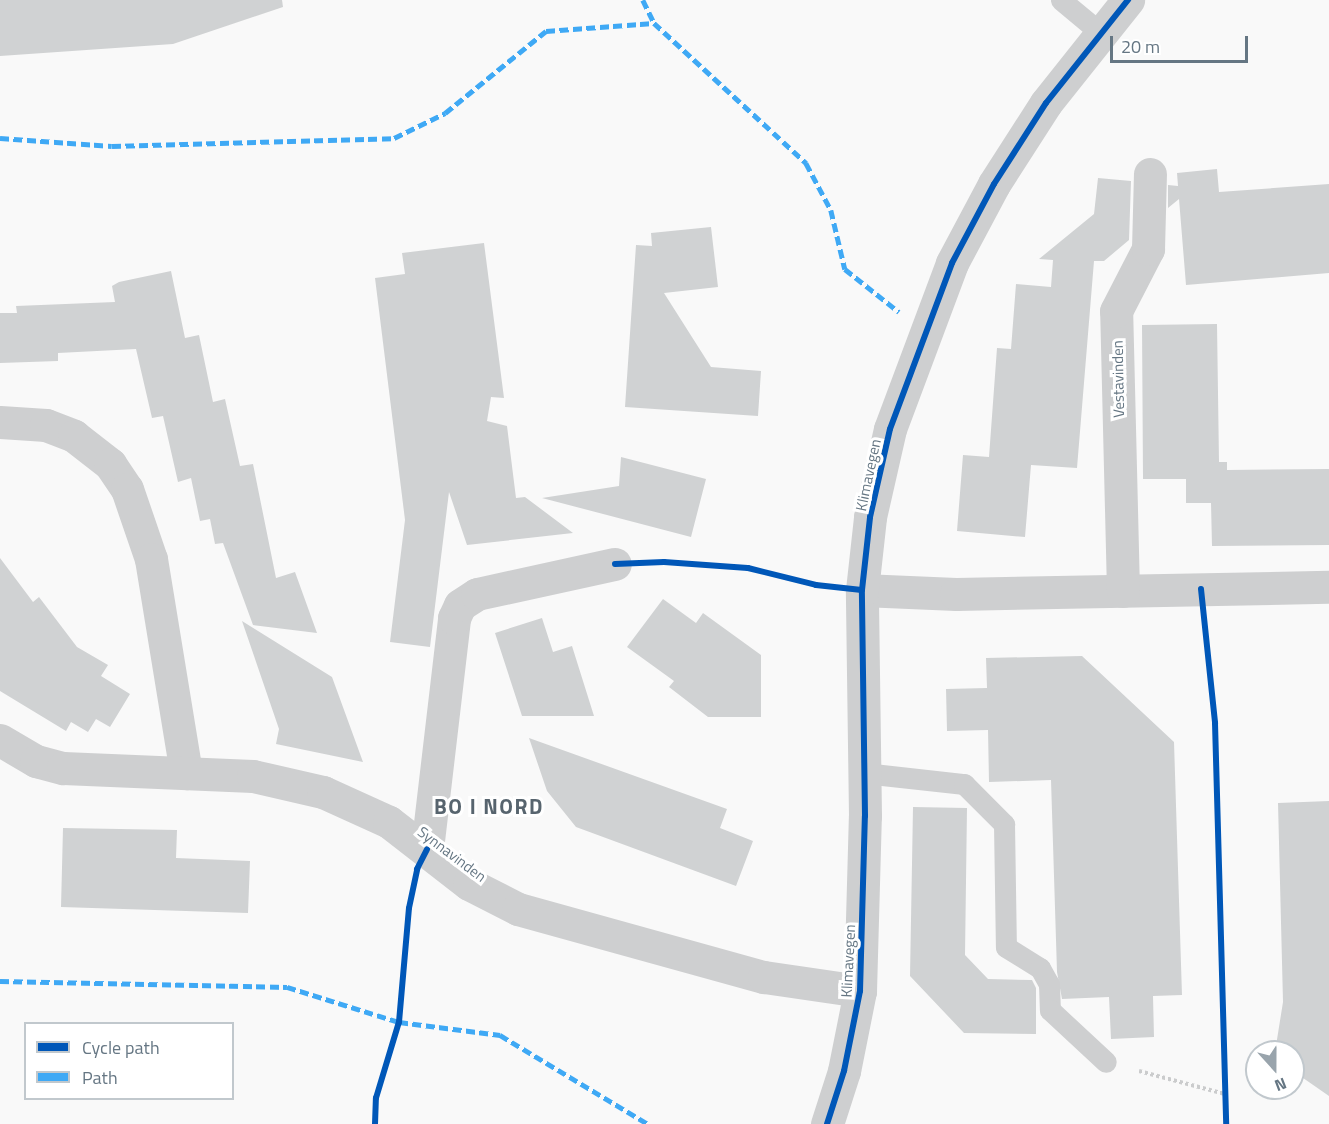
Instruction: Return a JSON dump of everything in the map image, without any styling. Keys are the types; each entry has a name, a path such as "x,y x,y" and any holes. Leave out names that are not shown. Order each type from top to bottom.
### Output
{"street":[{"name":"Klimavegen","path":"827,1124 844,1071 860,991 864,773 862,590 870,517 890,429 952,262 994,184 1046,103 1128,0"},
{"name":"Vestavinden","path":"1123,591 1116,311 1148,249 1150,174"},
{"path":"0,422 46,425 74,436 110,464 127,489 151,559 186,772"},
{"name":"Synnavinden","path":"427,849 458,609 477,594 615,564"},
{"path":"862,590 956,594 1329,587"},
{"name":"Synnavinden","path":"0,740 36,761 63,768 186,772 271,779 323,792 373,813 427,849 469,884 518,909 764,977 860,991"}],"lane":[{"path":"1061,0 1102,33"},
{"path":"864,773 964,784 1004,824 1006,947 1040,968 1049,984 1050,1010 1106,1062"}],"path":[{"path":"1106,1062 1226,1094"},
{"path":"1225,1082 1226,1104"}],"building":[{"path":"0,0 282,0 283,7 173,44 0,56"},
{"path":"1217,169 1219,192 1329,184 1329,273 1186,285 1179,199 1168,208 1168,185 1178,186 1177,173"},
{"path":"1098,178 1131,181 1129,240 1104,261 1094,261 1077,468 1031,465 1025,537 957,531 963,455 989,457 997,348 1011,349 1016,284 1051,287 1053,260 1039,259 1094,214"},
{"path":"711,227 718,287 664,293 711,367 761,371 758,416 625,407 636,245 652,246 651,233"},
{"path":"484,243 504,398 491,397 487,421 507,426 516,498 525,497 573,533 467,545 449,492 430,647 390,642 405,520 375,278 405,274 402,253"},
{"path":"171,271 185,338 199,335 213,402 225,399 240,466 253,464 276,578 295,572 317,633 253,625 223,543 215,544 210,519 200,521 191,478 178,482 163,416 152,418 136,349 58,353 58,361 0,363 0,313 17,313 16,306 115,302 112,286 119,282"},
{"path":"1217,324 1219,462 1227,462 1227,470 1329,469 1329,545 1212,546 1211,503 1186,503 1186,479 1143,479 1142,325"},
{"path":"621,457 706,479 691,537 542,498 619,486"},
{"path":"0,558 33,602 39,597 77,647 108,665 101,676 130,694 110,727 96,719 88,732 71,722 66,731 0,691"},
{"path":"663,599 696,623 703,613 761,655 761,717 708,717 669,687 674,681 627,647"},
{"path":"542,618 553,652 572,646 594,716 522,716 495,633"},
{"path":"242,621 332,677 363,762 276,744 279,729"},
{"path":"1082,656 1174,742 1182,995 1153,996 1154,1037 1111,1039 1109,997 1062,999 1057,972 1051,780 989,782 988,730 947,731 946,689 987,688 986,658"},
{"path":"529,738 727,809 720,828 753,841 736,886 576,827 547,791"},
{"path":"1329,801 1329,1096 1305,1079 1305,1040 1277,1040 1283,1002 1278,803"},
{"path":"913,807 967,808 965,955 988,979 1032,980 1036,988 1036,1034 964,1033 910,976"},
{"path":"63,828 177,830 176,858 250,861 248,913 61,907"}],"marked path":[{"path":"643,0 654,23 806,163 831,210 845,269 899,312"},
{"path":"0,138 112,146 394,138 445,113 546,31 654,23"},
{"path":"0,981 287,987 399,1022 500,1035 648,1124"}],"cycle path":[{"path":"827,1124 844,1071 860,991 865,816 862,590 870,517 890,429 952,263 994,184 1046,103 1128,0"},
{"path":"615,564 664,562 748,568 816,585 862,590"},
{"path":"1201,589 1215,723 1226,1124"},
{"path":"375,1124 376,1098 399,1022 409,908 417,869 427,849"}],"district":[{"name":"BO I NORD","path":"489,806"}]}
